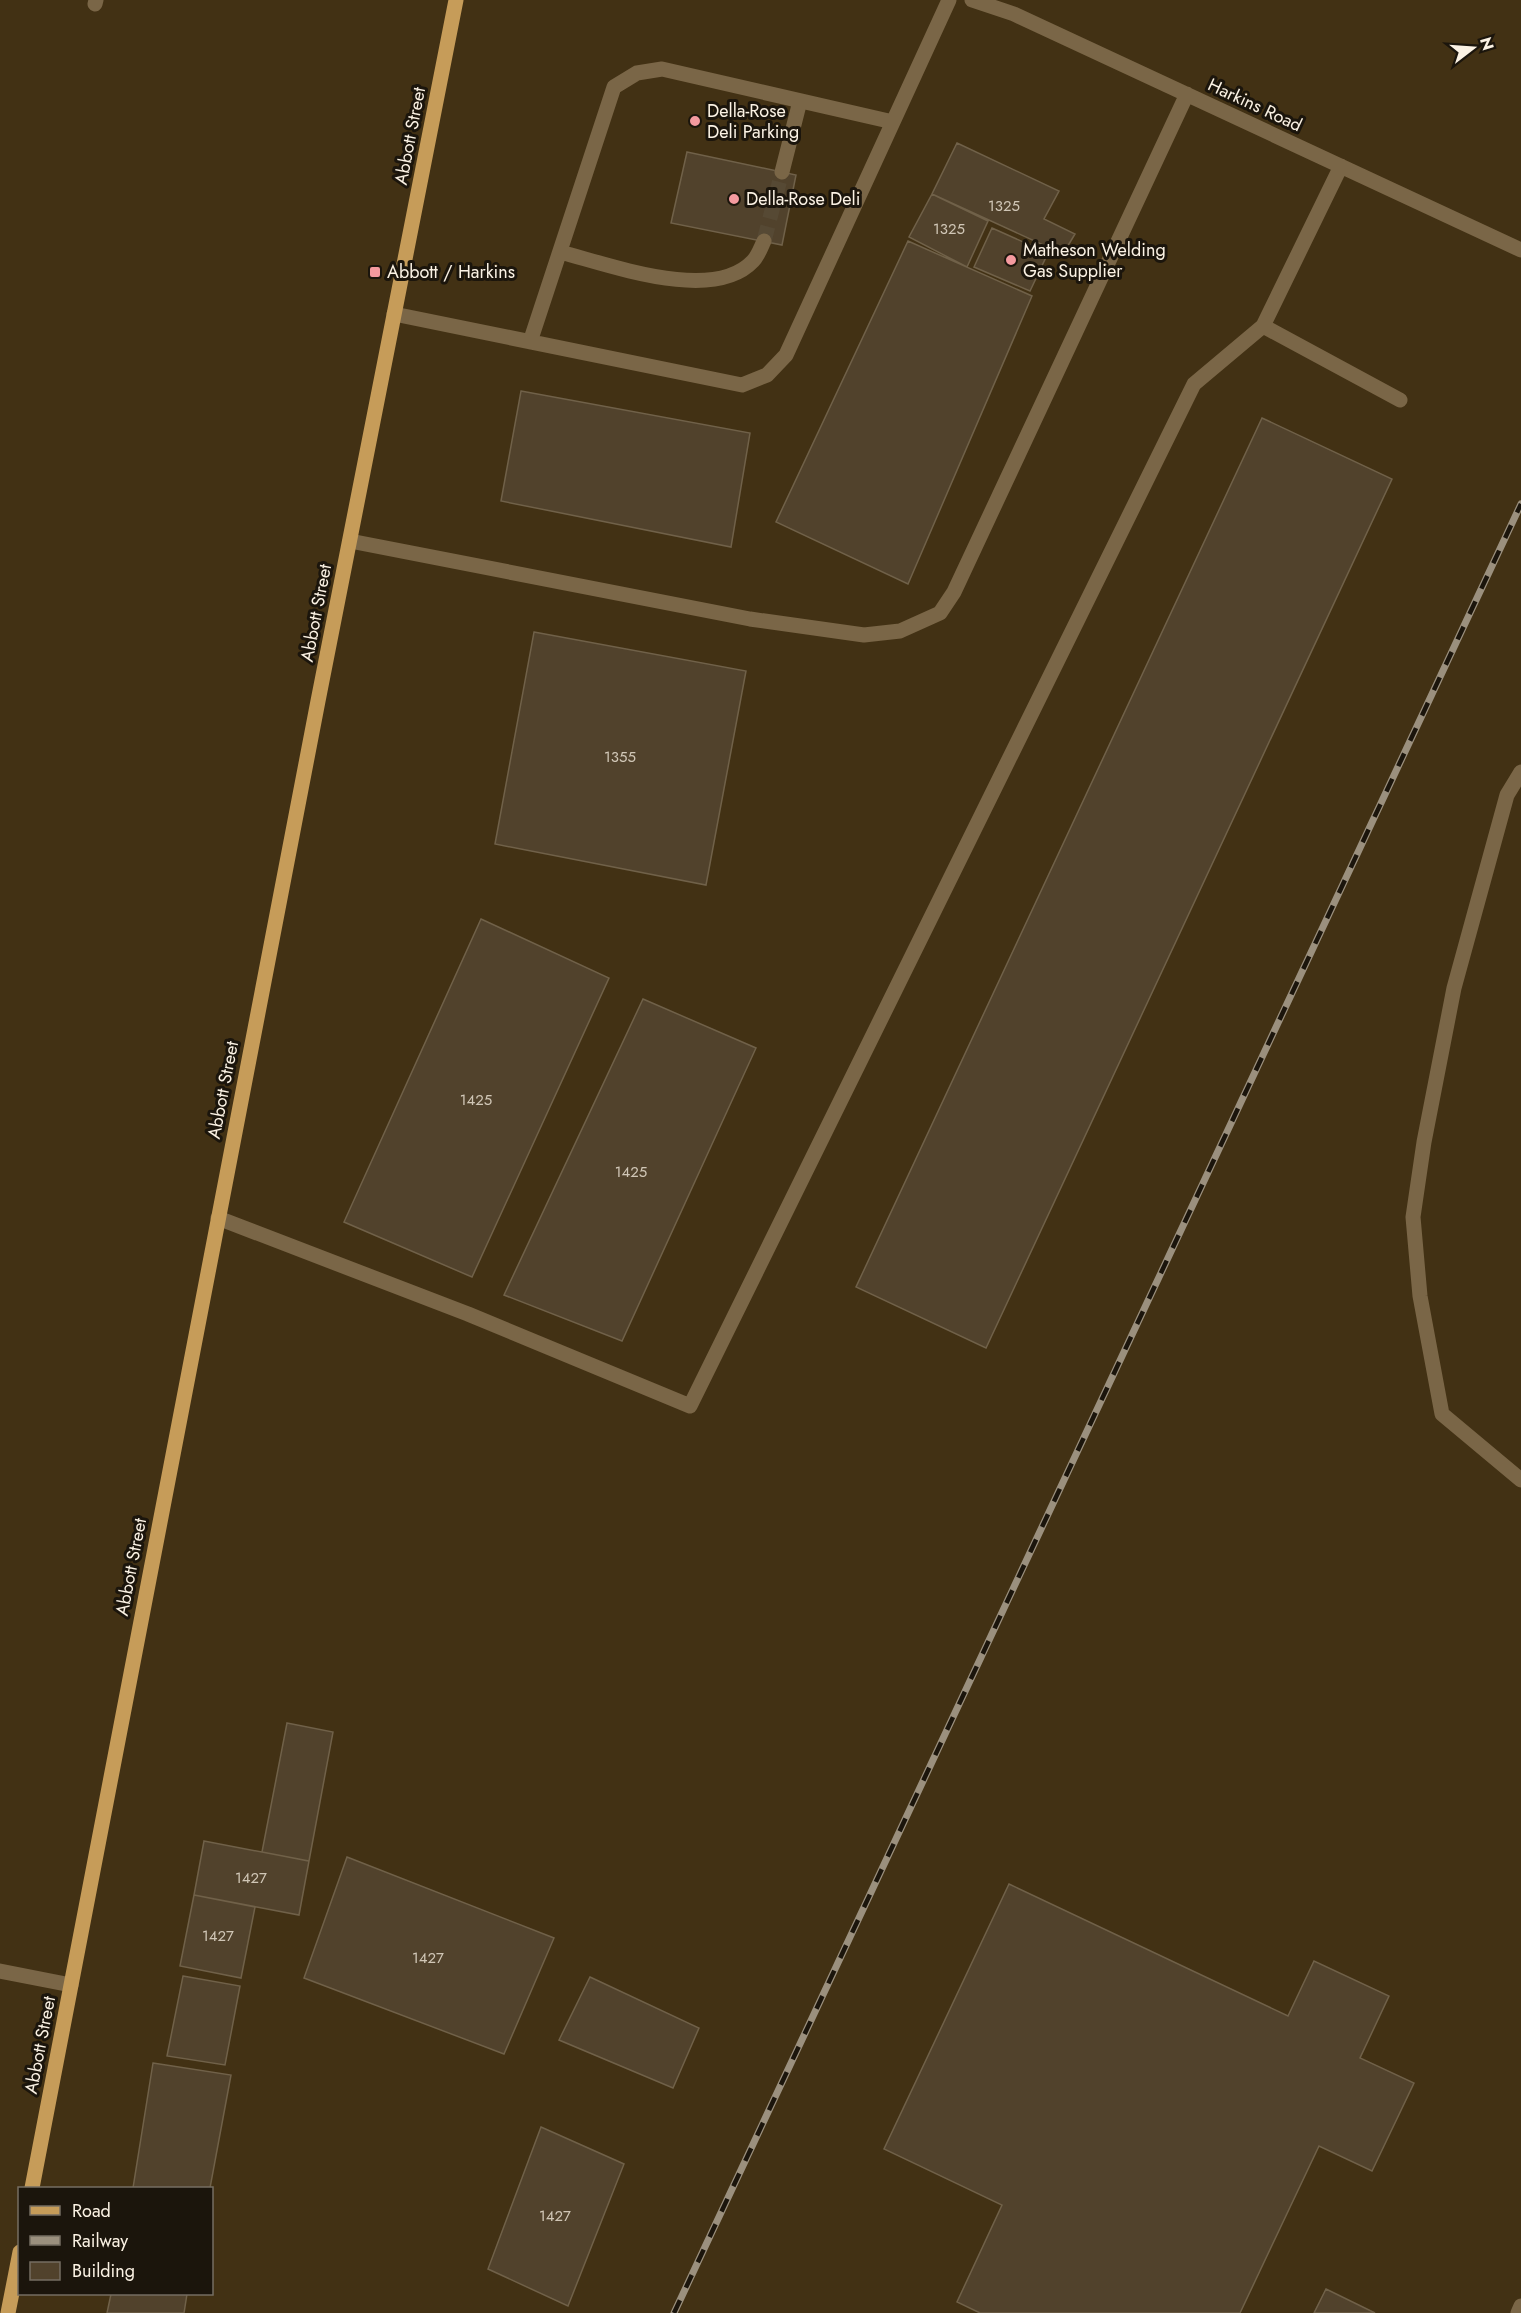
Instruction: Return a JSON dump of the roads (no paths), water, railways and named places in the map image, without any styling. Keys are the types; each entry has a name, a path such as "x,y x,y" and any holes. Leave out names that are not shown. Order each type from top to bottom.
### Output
{"main road":[{"name":"Abbott Street","path":"32,2187 218,1218 456,0"},
{"path":"8,2313 18,2262"}],"street":[{"path":"394,314 742,385 767,375 786,355 949,0"},
{"name":"Harkins Road","path":"972,0 1014,14 1521,250"},
{"path":"530,342 614,87 637,73 662,69 893,122"},
{"path":"350,541 750,619 864,635 900,631 940,613 954,592 1187,94"},
{"path":"782,172 800,101"},
{"path":"218,1218 468,1314 690,1406 1194,384 1263,326 1341,166"},
{"path":"560,252 684,282 709,282 735,274 753,261 764,241"},
{"path":"1263,326 1400,400"},
{"path":"1521,772 1507,795 1454,988 1424,1142 1413,1217 1420,1296 1442,1414 1521,1480"},
{"path":"0,1971 71,1985"},
{"path":"1518,2313 1521,2306"}],"tunnel":[{"path":"764,241 782,172"}],"railway":[{"path":"674,2313 1521,504"}],"place":[{"name":"Della-Rose Deli Parking","path":"695,121"},
{"name":"Della-Rose Deli","path":"734,199"},
{"name":"Matheson Welding Gas Supplier","path":"1011,260"},
{"name":"Abbott / Harkins","path":"375,272"}]}
